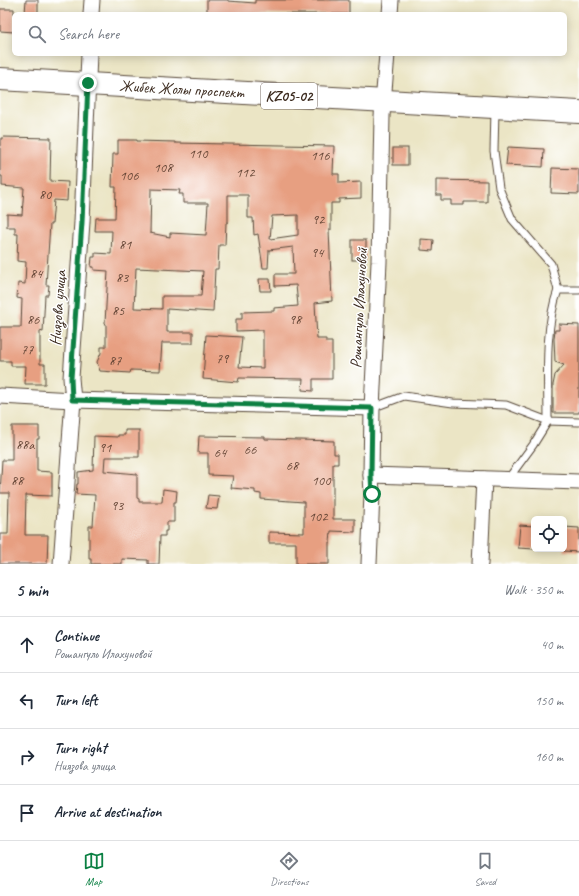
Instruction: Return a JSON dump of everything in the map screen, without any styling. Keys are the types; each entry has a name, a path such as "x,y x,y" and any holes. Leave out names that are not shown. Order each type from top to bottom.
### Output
{"highway":[{"name":"Жибек Жолы проспект","path":"0,78 384,102 579,112"}],"street":[{"path":"91,12 92,0"},
{"path":"390,12 391,0"},
{"name":"Ниязова улица","path":"61,564 72,400 71,378 82,222 89,56"},
{"name":"Рошангуль Илахуновой","path":"369,564 372,494 372,408 379,262 382,116 387,56"},
{"path":"0,396 72,400 372,408"},
{"path":"371,475 579,482"},
{"path":"480,564 484,479"}],"lane":[{"path":"495,107 494,151 499,188 512,219 551,264 558,290 554,301 549,332 548,421 508,480"},
{"path":"558,290 579,290"},
{"path":"372,408 404,396 453,403 506,405 548,421 579,422"}],"building":[{"path":"26,0 38,0 38,12 25,12"},
{"path":"207,0 228,0 255,3 255,0 349,0 349,12 207,12"},
{"path":"0,9 14,9 14,12 12,12 12,32 0,31"},
{"path":"3,137 51,138 50,181 68,182 67,201 54,200 52,224 50,224 46,285 49,285 48,295 45,295 43,332 40,331 40,364 45,364 45,384 25,384 26,366 11,366 11,361 0,361 0,327 21,327 22,299 17,298 18,283 25,284 26,262 17,261 18,234 15,234 15,227 7,227 7,214 22,215 24,188 2,186 2,176 0,176 0,139 3,139"},
{"path":"118,140 175,143 334,146 333,174 339,174 339,183 361,182 361,198 339,199 339,203 331,203 331,230 329,230 332,301 315,303 317,339 326,339 326,342 332,342 332,379 313,379 313,391 302,390 303,379 239,378 238,382 203,379 206,335 242,337 239,367 263,368 263,330 236,331 236,319 242,319 242,312 274,311 274,308 298,306 296,285 275,286 275,274 294,274 293,247 269,250 268,268 263,268 258,234 254,235 253,218 248,218 248,195 228,195 228,222 226,223 225,245 219,245 218,269 215,269 213,312 167,309 167,332 193,332 193,343 162,343 160,371 131,370 130,373 100,371 97,362 101,353 101,347 106,347 105,323 108,271 94,270 94,267 91,267 92,257 95,257 95,253 111,254 112,231 95,231 96,218 115,218 116,187 112,187 113,154 118,154","holes":["151,189 180,190 179,194 183,194 183,203 208,203 206,235 170,233 170,237 150,233","298,215 298,235 270,239 272,216","136,268 203,271 201,296 162,296 162,309 134,308"]},
{"path":"508,147 544,149 543,167 506,165"},
{"path":"393,148 408,148 408,165 393,165"},
{"path":"552,168 579,169 579,194 551,193"},
{"path":"436,180 487,181 487,202 464,202 464,205 451,205 451,200 441,200 441,195 436,195"},
{"path":"421,239 434,240 433,251 421,250"},
{"path":"352,240 366,240 366,260 352,260"},
{"path":"259,279 270,279 271,291 260,291"},
{"path":"559,324 579,325 579,413 553,413 553,385 555,375 564,365 555,362 554,338 555,330 559,330"},
{"path":"12,426 39,426 39,439 37,439 37,471 52,472 52,496 26,495 25,535 48,535 47,564 0,564 0,534 8,534 9,493 0,493 2,460 12,460"},
{"path":"125,430 139,430 139,457 105,457 104,471 137,474 137,498 139,499 139,502 162,502 163,489 177,491 176,502 174,502 174,522 167,522 167,531 165,531 165,536 160,536 159,564 148,564 148,560 122,559 122,564 91,564 91,559 89,559 89,526 93,526 95,495 76,494 78,472 93,470 94,436 118,437 118,435 125,435"},
{"path":"199,436 265,437 265,439 334,441 334,454 338,454 338,464 333,464 333,519 355,519 355,532 331,531 329,542 329,564 296,564 296,543 269,543 269,532 304,533 304,502 261,499 261,494 255,493 255,490 231,488 233,476 208,475 208,453 198,453"},
{"path":"208,495 219,496 217,509 206,508"},
{"path":"520,525 531,526 531,549 518,548"},
{"path":"567,527 579,528 579,552 567,551"}],"route":[{"path":"88,83 82,222 71,378 72,400 372,408 372,494"}]}
